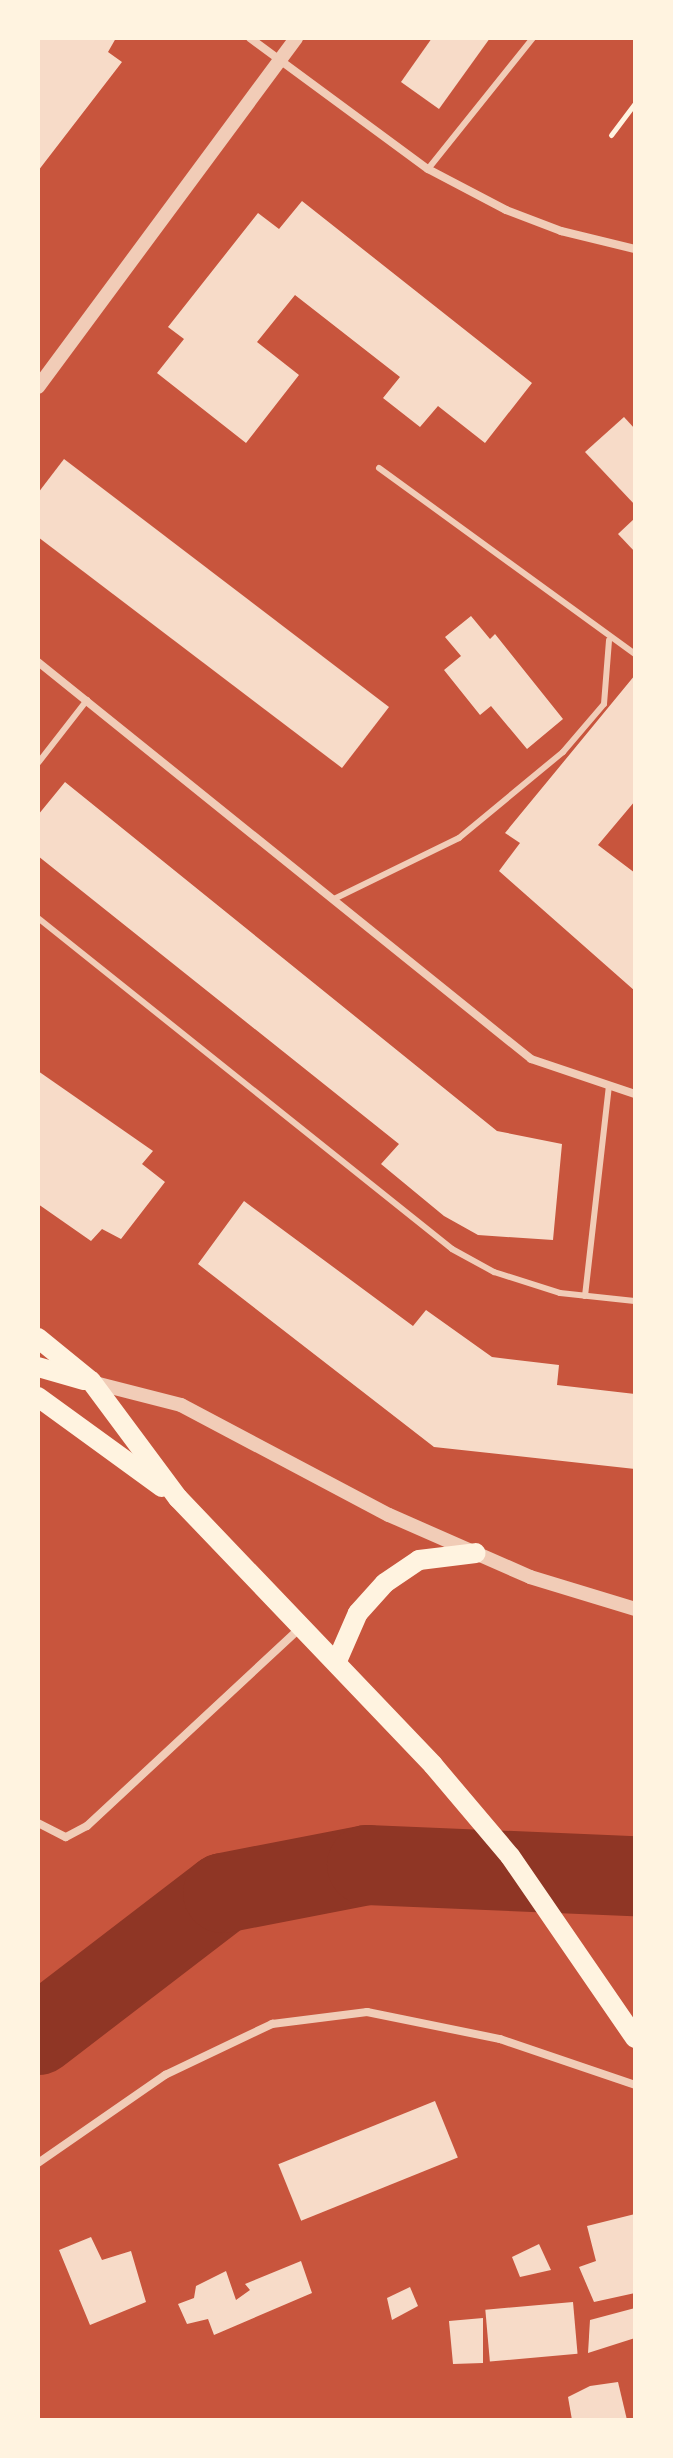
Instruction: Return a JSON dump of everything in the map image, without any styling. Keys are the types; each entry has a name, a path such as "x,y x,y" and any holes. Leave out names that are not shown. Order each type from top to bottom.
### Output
{"main road":[{"path":"38,1338 91,1381 178,1498 337,1661 433,1765 510,1856 635,2038"},
{"path":"38,1367 91,1381"},
{"path":"38,1397 178,1498"},
{"path":"337,1661 358,1613 385,1583 419,1560 476,1553"}],"street":[{"path":"250,38 428,169 506,210 635,249"},
{"path":"38,387 296,38"},
{"path":"38,662 531,1059 635,1094"},
{"path":"91,1381 181,1405 389,1515 530,1577 635,1609"},
{"path":"38,1823 66,1837 87,1826 302,1627"},
{"path":"38,2163 165,2075 272,2024 367,2012 500,2039 635,2085"}],"lane":[{"path":"428,169 533,38"},
{"path":"379,468 609,640 635,654"},
{"path":"334,899 459,838 563,752 604,704 609,640"},
{"path":"38,763 87,700"},
{"path":"38,918 452,1249 494,1272 585,1296 635,1301"},
{"path":"585,1296 609,1085"}],"path":[{"path":"611,135 635,103"}],"building":[{"path":"38,38 116,38 108,52 122,62 38,171"},
{"path":"432,38 490,38 439,109 401,82"},
{"path":"302,201 532,383 485,443 438,406 420,427 383,398 400,377 295,295 257,342 299,375 246,443 157,373 184,339 168,327 258,213 279,229"},
{"path":"624,417 635,429 635,505 585,452"},
{"path":"64,459 389,707 342,768 38,537 38,493"},
{"path":"635,518 635,552 618,534"},
{"path":"471,616 490,639 495,634 563,719 527,749 491,706 480,715 444,670 461,656 445,637"},
{"path":"635,675 635,801 598,845 635,873 635,991 499,871 520,843 505,833"},
{"path":"65,782 497,1131 562,1144 553,1240 478,1235 444,1216 381,1164 399,1144 38,856 38,815"},
{"path":"38,1071 153,1151 142,1164 165,1182 121,1239 102,1229 91,1241 38,1204"},
{"path":"244,1201 413,1326 426,1310 492,1357 559,1365 557,1385 635,1394 635,1469 434,1447 198,1264"},
{"path":"435,2101 458,2158 301,2221 278,2164"},
{"path":"635,2214 635,2293 594,2302 579,2267 596,2261 587,2226"},
{"path":"91,2237 102,2260 131,2251 146,2302 90,2325 59,2250"},
{"path":"539,2244 551,2270 520,2277 512,2257"},
{"path":"301,2261 312,2293 214,2335 208,2319 187,2324 178,2304 194,2298 196,2286 226,2271 236,2300 250,2290 245,2284"},
{"path":"410,2287 418,2306 392,2320 387,2298"},
{"path":"573,2302 578,2354 490,2361 485,2310"},
{"path":"635,2308 635,2338 588,2353 590,2320"},
{"path":"483,2318 483,2363 453,2364 449,2321"},
{"path":"618,2382 627,2420 572,2420 568,2397 590,2386"}],"waterway":[{"path":"38,2035 223,1893 367,1865 635,1876"}]}
